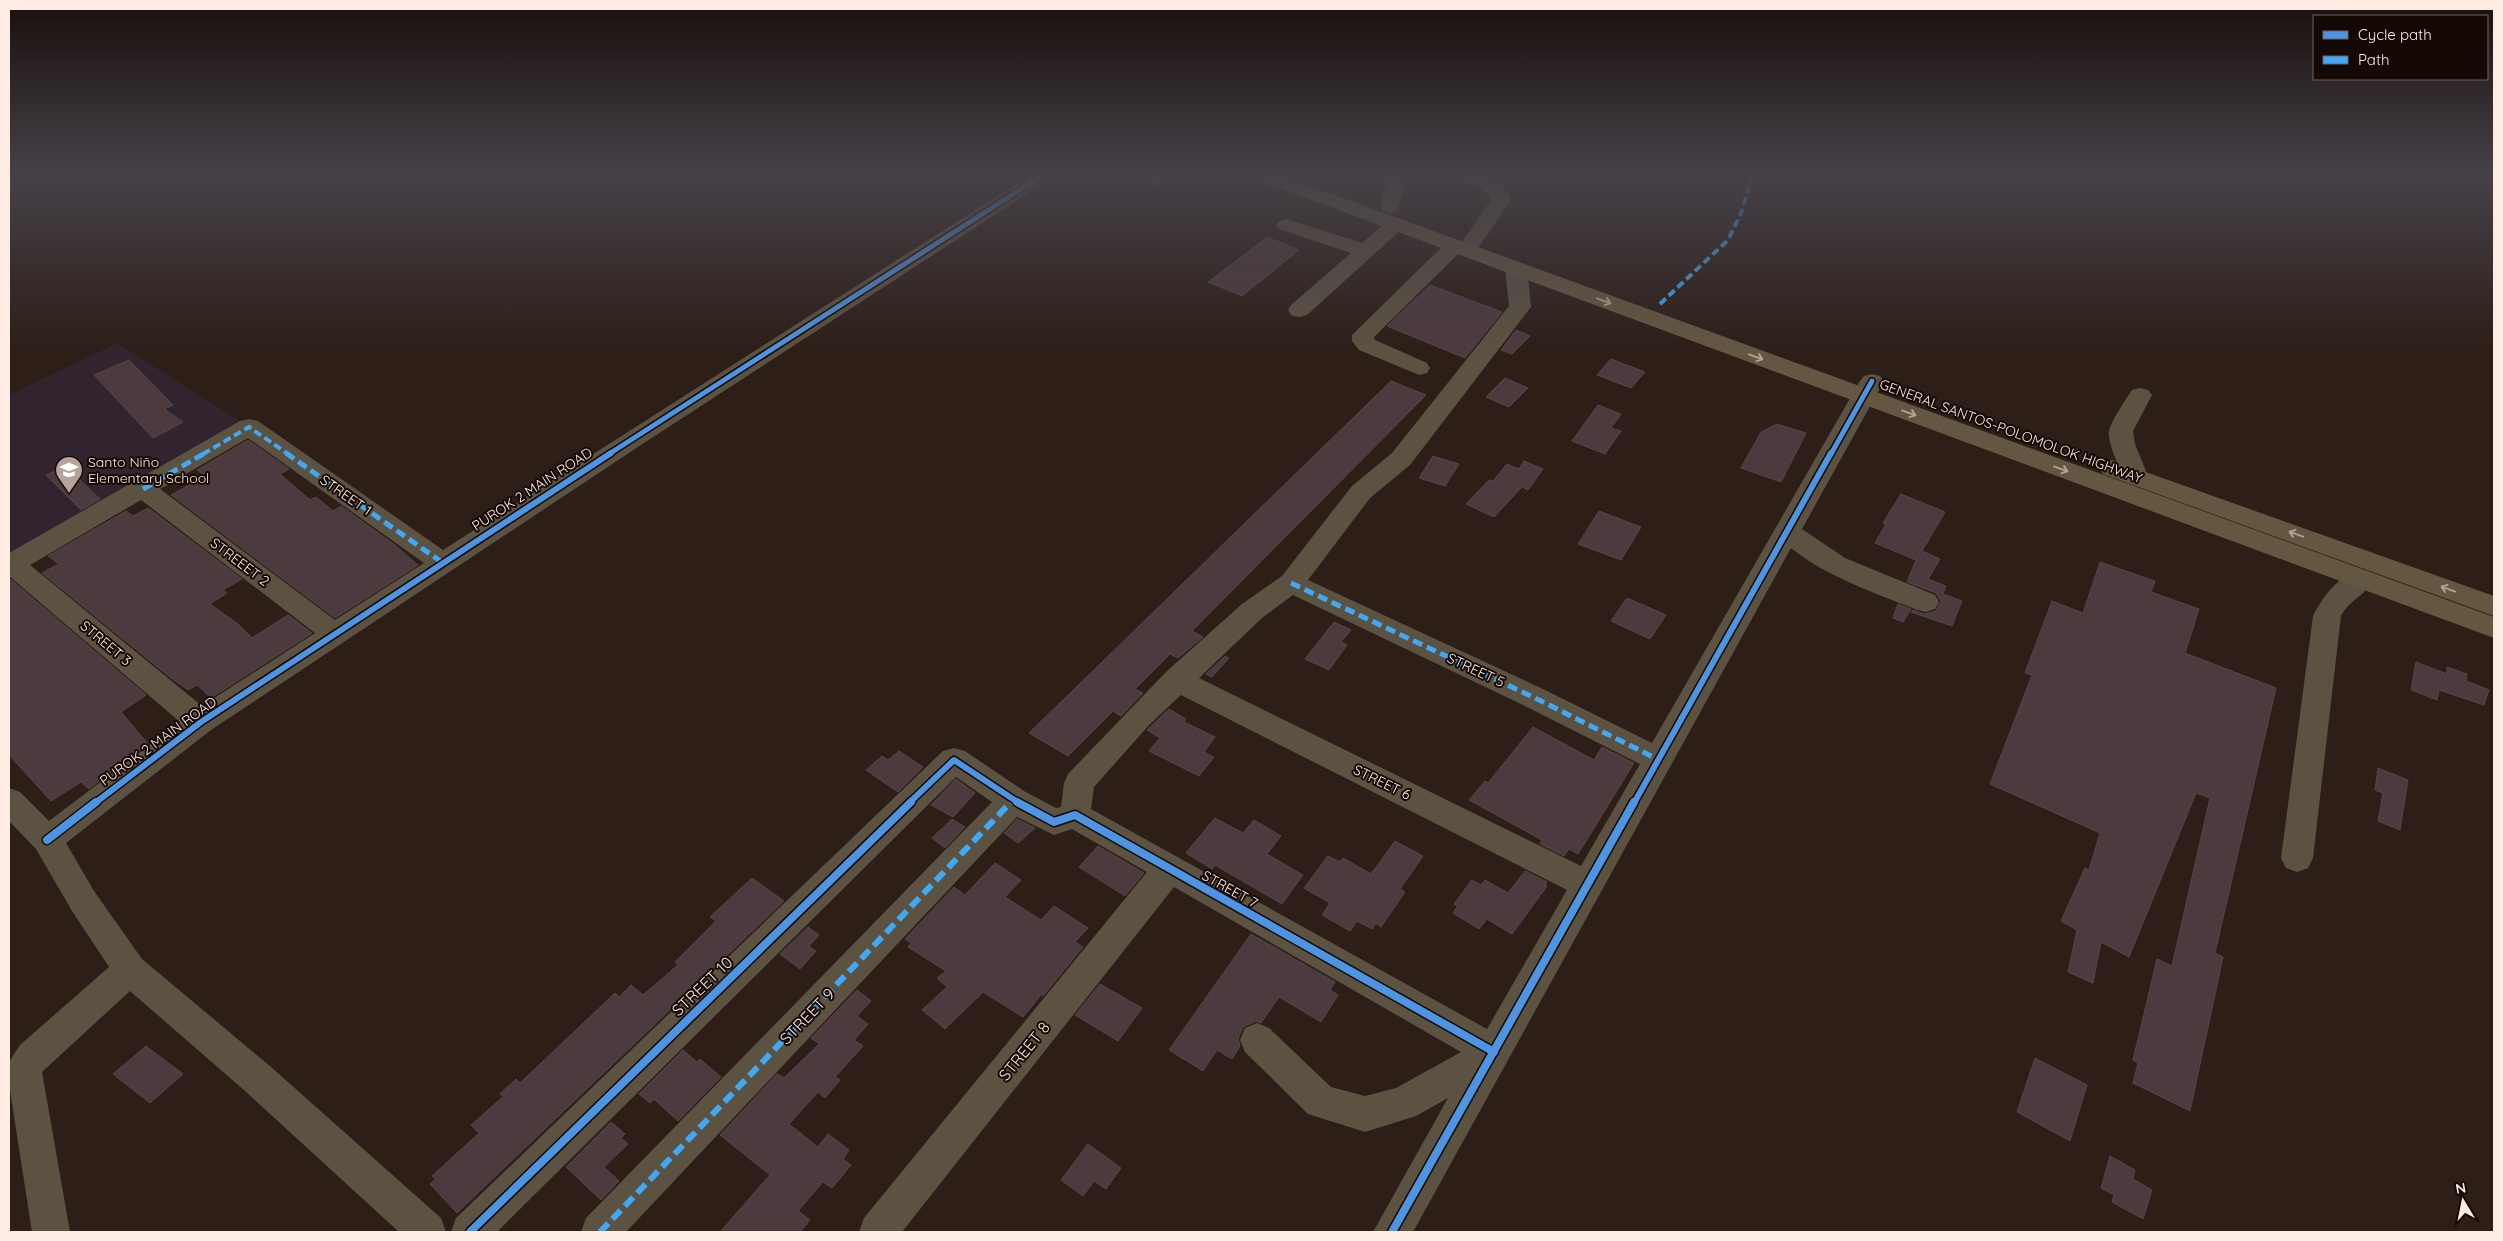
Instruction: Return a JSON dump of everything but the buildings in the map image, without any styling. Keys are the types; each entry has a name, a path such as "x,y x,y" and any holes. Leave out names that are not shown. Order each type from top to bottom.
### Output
{"highway":[{"path":"1437,233 1516,268 1868,389 2361,580 2494,628"},
{"name":"GENERAL SANTOS-POLOMOLOK HIGHWAY","path":"1466,245 1868,389 2136,476 2494,606"}],"street":[{"name":"PUROK 2 MAIN ROAD","path":"46,840 201,722 825,313 952,233"},
{"path":"1310,233 1366,251"},
{"path":"1299,310 1366,251 1380,233"},
{"path":"1419,368 1367,345 1363,341 1363,335 1466,245 1475,233"},
{"path":"1013,800 1054,822 1075,815 1079,783 1139,716 1252,611 1291,583 1361,492 1401,459 1520,307 1516,268"},
{"path":"1392,1232 1868,389"},
{"path":"2136,476 2123,444 2121,431 2140,395"},
{"name":"STREET 1","path":"143,489 249,427 443,563"},
{"path":"10,565 143,489"},
{"name":"STREEET 2","path":"143,489 336,635"},
{"path":"1788,532 1806,548 1826,561 1925,602"},
{"name":"STREET 3","path":"10,565 201,722"},
{"path":"2297,858 2327,616 2336,599 2361,580"},
{"name":"STREET 5","path":"1291,583 1532,697 1659,760"},
{"name":"STREET 6","path":"1176,680 1588,885"},
{"name":"STREET 10","path":"470,1232 954,760 1013,800"},
{"name":"STREET 9","path":"600,1232 1013,800"},
{"path":"9,801 46,840 130,970 258,1079 427,1232"},
{"name":"STREET 7","path":"1075,815 1494,1052"},
{"name":"STREET 8","path":"878,1232 1169,869"},
{"path":"51,1232 24,1068 32,1057 130,970"},
{"path":"1257,1040 1321,1102 1365,1114 1403,1104 1494,1052"}],"shaded area":[{"name":"Santo Niño Elementary School","path":"117,343 249,427 9,561 9,395"}],"marked path":[{"path":"1660,304 1728,240 1731,233"},
{"path":"143,489 249,427 443,563"},
{"path":"1291,583 1533,697 1659,760"},
{"path":"600,1232 1013,800"}],"cycle path":[{"path":"47,840 201,722 635,437 953,233"},
{"path":"1392,1232 1872,381"},
{"path":"470,1232 954,760 1013,800 1054,822 1075,815 1494,1052"}],"place":[{"name":"Santo Niño Elementary School","path":"69,494"}]}
